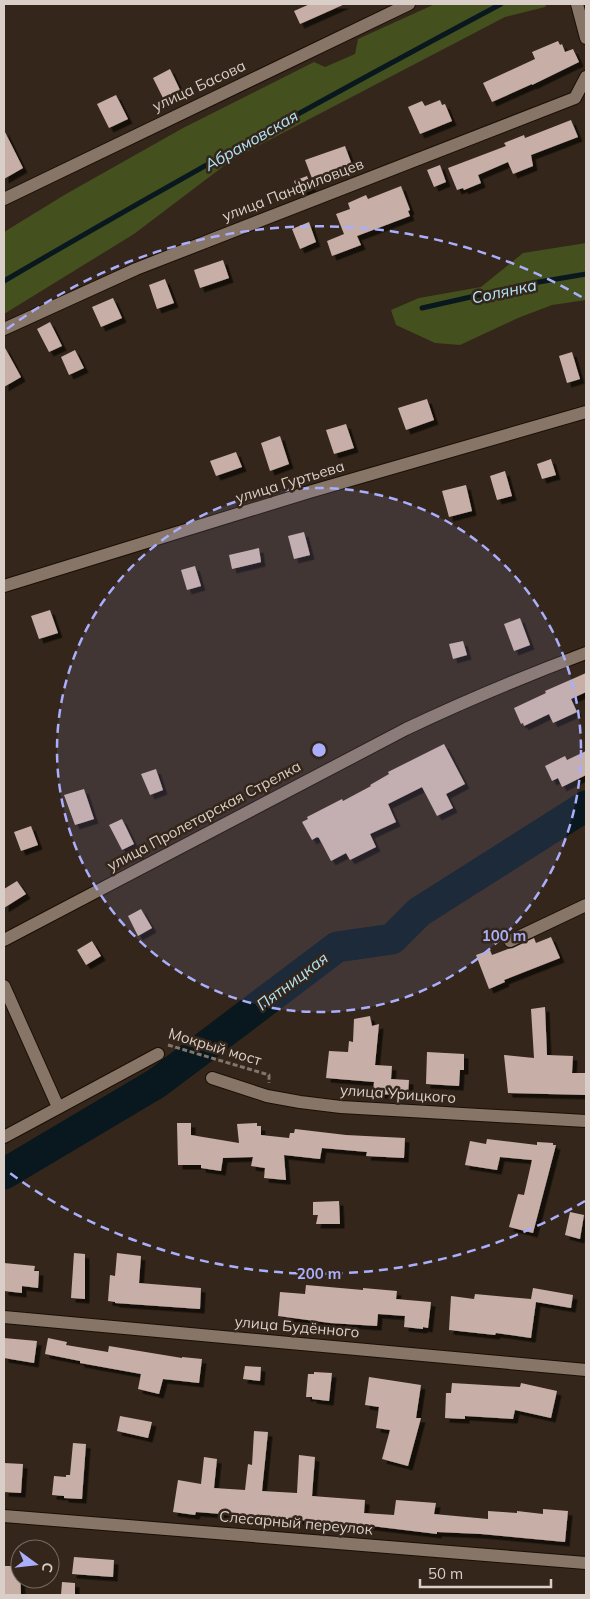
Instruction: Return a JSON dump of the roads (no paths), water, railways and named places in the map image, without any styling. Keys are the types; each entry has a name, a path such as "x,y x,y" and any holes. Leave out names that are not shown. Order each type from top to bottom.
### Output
{"street":[{"name":"улица Басова","path":"4,199 409,4"},
{"path":"577,4 586,38"},
{"name":"улица Панфиловцев","path":"4,329 136,269 575,98 586,77"},
{"name":"улица Гуртьева","path":"4,586 309,492 586,412"},
{"name":"улица Пролетарская Стрелка","path":"4,940 406,729 522,677 586,653"},
{"path":"510,940 586,905"},
{"path":"4,986 58,1107"},
{"path":"4,1137 160,1049"},
{"name":"улица Урицкого","path":"212,1078 267,1096 341,1107 586,1121"},
{"name":"улица Будённого","path":"4,1317 586,1370"},
{"name":"Слесарный переулок","path":"4,1516 586,1563"}],"waterway":[{"name":"Абрамовская","path":"4,281 251,140 501,4"},
{"name":"Солянка","path":"422,308 533,283 586,274"},
{"name":"Пятницкая","path":"4,1174 157,1083 337,947 392,939 419,912 586,806"}]}
